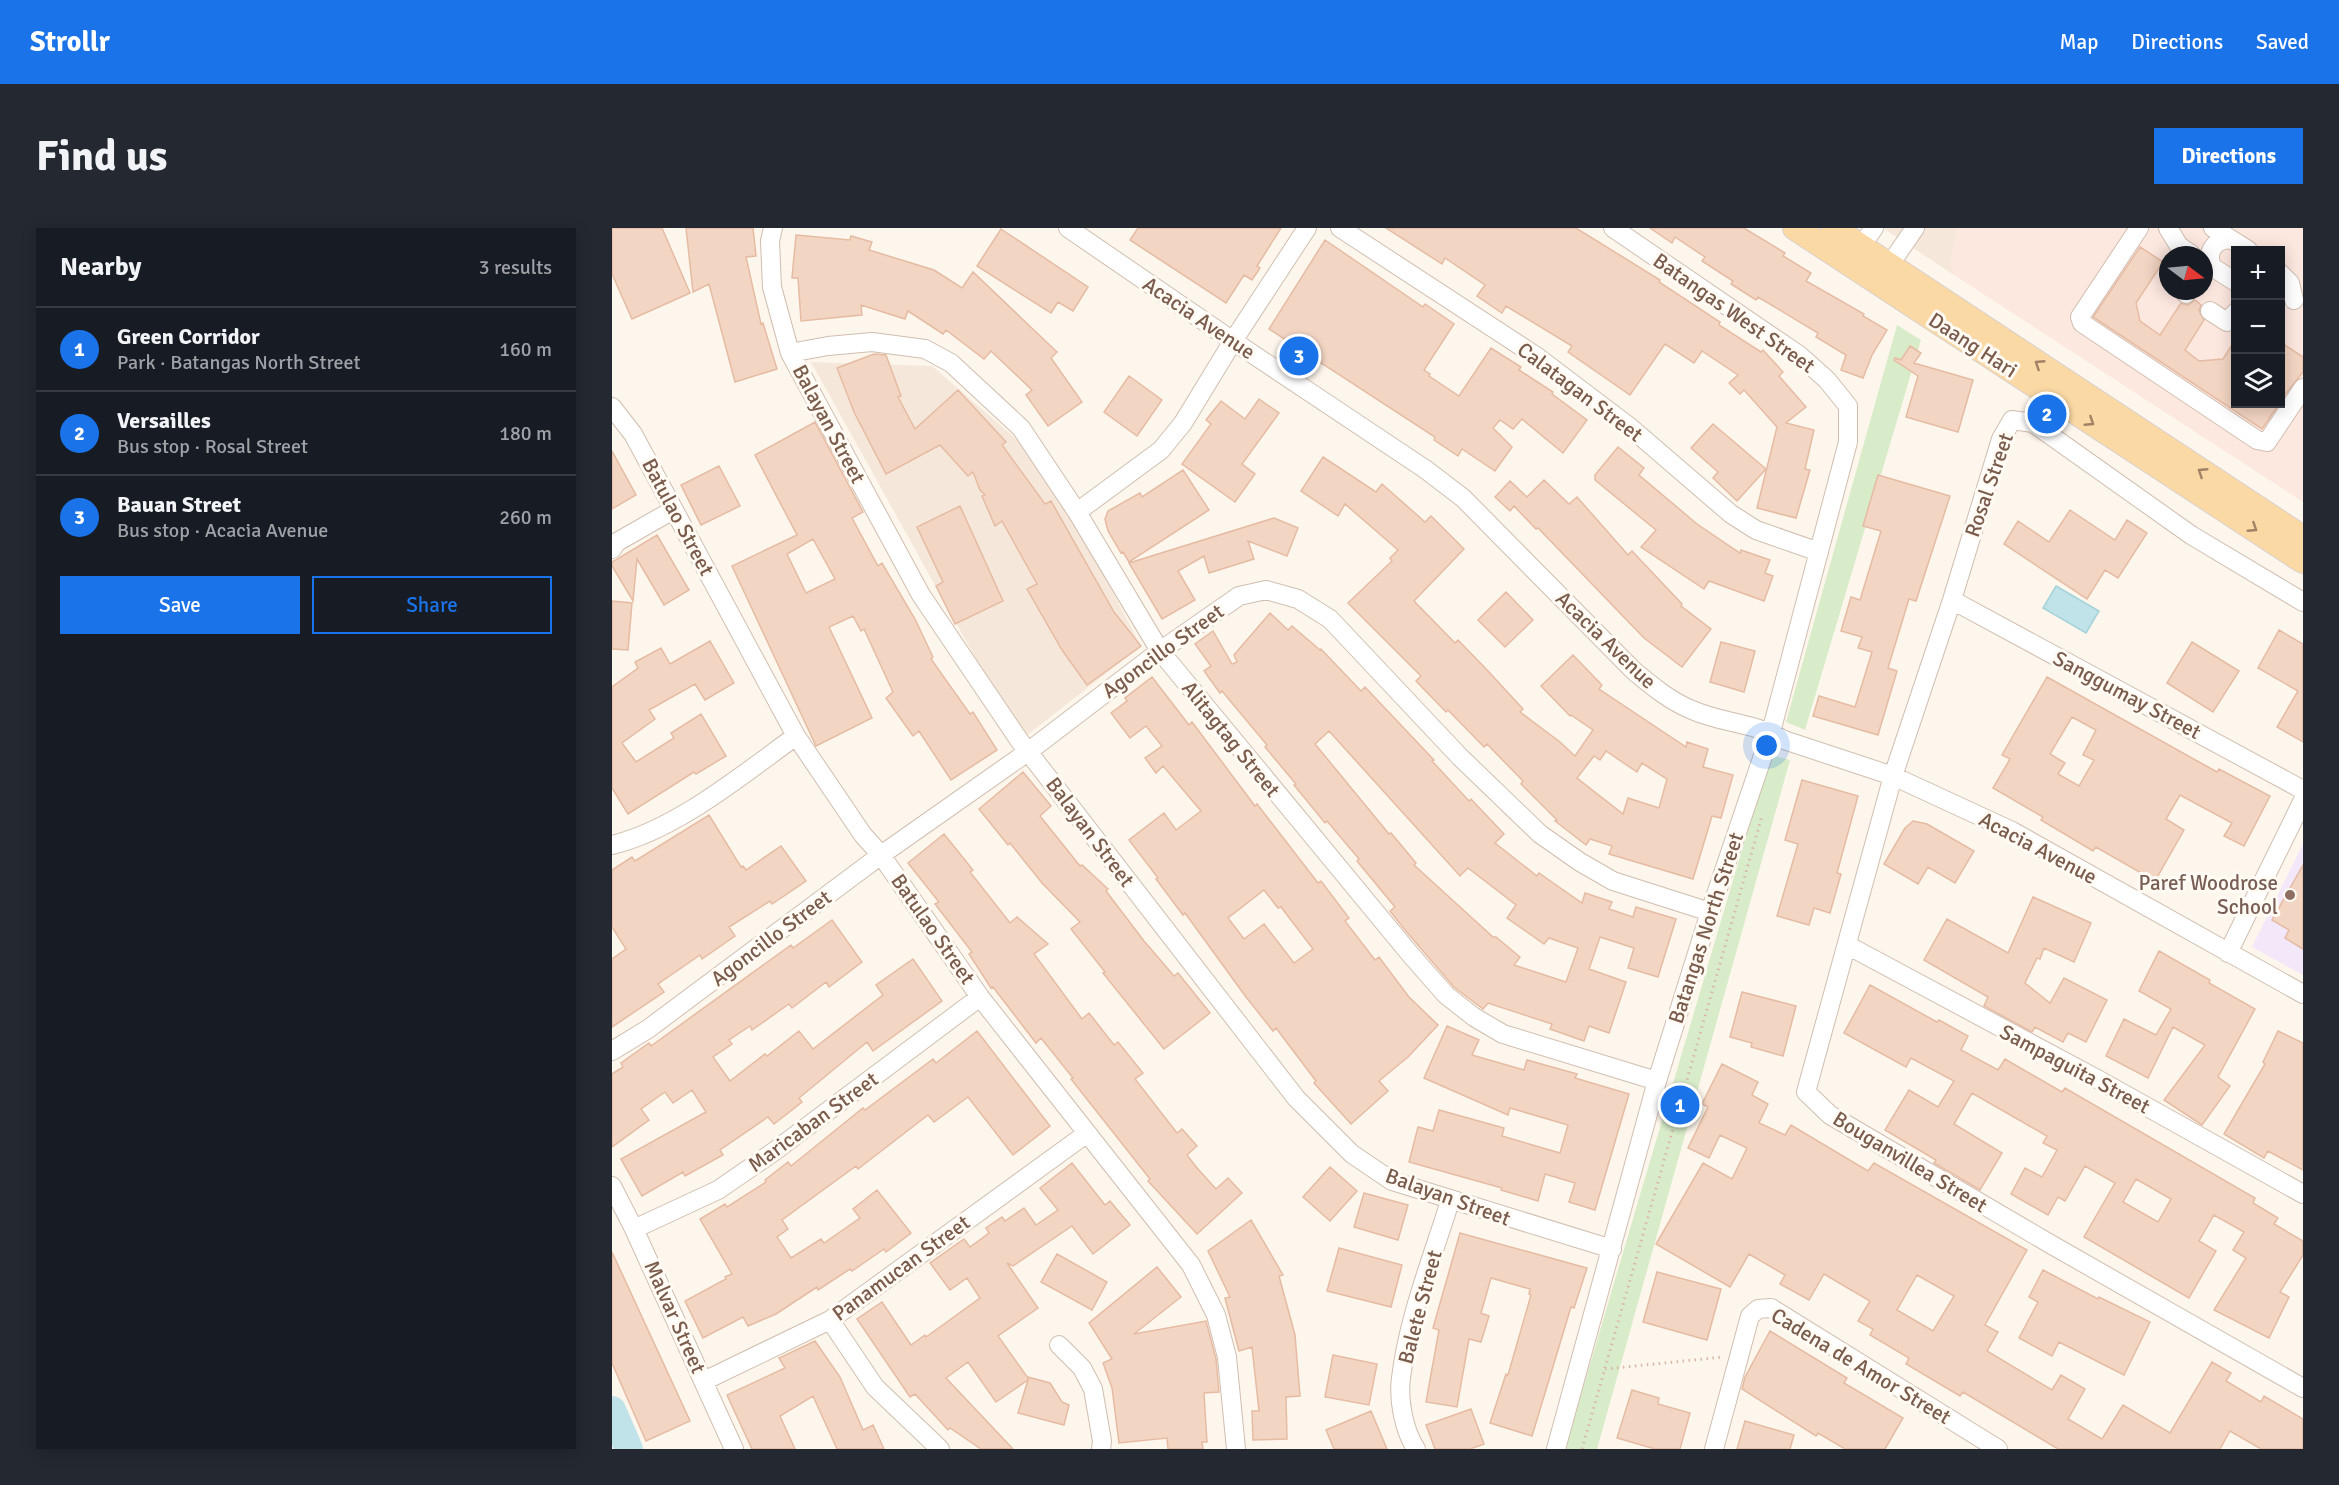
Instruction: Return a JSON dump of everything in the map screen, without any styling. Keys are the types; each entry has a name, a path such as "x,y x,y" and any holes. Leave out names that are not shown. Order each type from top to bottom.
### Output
{"main road":[{"name":"Daang Hari","path":"1795,228 1861,246"},
{"name":"Daang Hari","path":"1833,228 1861,246 1884,274 2303,561"},
{"name":"Daang Hari","path":"1884,274 2303,538"}],"street":[{"name":"Balayan Street","path":"773,228 770,241 772,287 790,353 921,595 1029,752 1296,1098 1352,1154 1392,1181 1612,1250"},
{"name":"Acacia Avenue","path":"1068,228 1425,469 1463,498 1634,671 1659,692 1692,710 1771,732 1784,740 1893,776 2012,831 2303,994"},
{"path":"1077,512 1161,450 1183,423 1233,341 1308,228"},
{"name":"Calatagan Street","path":"1340,228 1536,356 1631,428 1731,514 1756,530 1819,552"},
{"name":"Batangas West Street","path":"1613,228 1799,355 1827,380 1848,406"},
{"path":"1884,274 1915,228"},
{"path":"2139,228 2080,317 2082,323 2257,440 2267,442 2303,388"},
{"path":"2168,228 2178,246"},
{"path":"2213,228 2240,246"},
{"path":"2222,272 2210,261 2212,247 2217,242 2236,246"},
{"path":"2285,278 2290,283 2293,302"},
{"path":"2210,311 2227,322 2231,317"},
{"name":"Alitagtag Street","path":"790,353 828,346 872,342 924,349 951,363 1021,428 1077,512 1160,651 1446,995 1474,1017 1503,1034 1657,1081"},
{"name":"Batulao Street","path":"612,406 633,434 796,736 863,835 881,855 980,997 1191,1265 1216,1315 1227,1358 1236,1449"},
{"name":"Batangas North Street","path":"1556,1449 1657,1081 1710,912 1771,732 1848,441 1848,406"},
{"name":"Rosal Street","path":"1893,776 1952,600 2001,439 2012,420 2033,423 2191,536 2303,602"},
{"path":"612,549 617,542 673,510"},
{"name":"Agoncillo Street","path":"612,1051 648,1029 881,855 1029,752 1160,651 1239,596 1266,590 1298,599 1330,619 1460,757 1540,834 1580,862 1613,881 1710,912"},
{"name":"Sanggumay Street","path":"1952,600 2303,790"},
{"path":"612,845 636,839 712,797 796,736"},
{"name":"Bouganvillea Street","path":"1893,776 1806,1092 1830,1115 2303,1388"},
{"path":"2228,953 2303,800"},
{"name":"Sampaguita Street","path":"1847,945 2098,1080 2303,1194"},
{"name":"Maricaban Street","path":"634,1228 718,1190 772,1153 980,997"},
{"name":"Panamucan Street","path":"704,1381 830,1320 1086,1134"},
{"name":"Malvar Street","path":"612,1186 634,1228 734,1449"},
{"name":"Balete Street","path":"1416,1449 1403,1412 1401,1380 1410,1331 1450,1201"},
{"name":"Cadena de Amor Street","path":"1714,1449 1750,1316 1758,1309 1771,1308 1968,1442 1998,1449"},
{"path":"830,1320 875,1387 940,1449"},
{"path":"1059,1345 1082,1368 1093,1389 1102,1441 1101,1449"}],"path":[{"path":"1582,1449 1764,808"},
{"path":"1605,1369 1739,1355"}],"shaded area":[{"path":"1883,228 1958,228 1950,260 1954,275"},
{"path":"1958,228 2303,228 2303,502 1954,275 1950,260"},
{"path":"811,362 932,366 1045,464 1141,646 1021,740"},
{"name":"Paref Woodrose School","path":"2303,844 2303,975 2252,947"}],"green space":[{"path":"1897,325 1921,340 1805,730 1786,722"},
{"path":"1770,755 1790,760 1597,1449 1565,1449"}],"water":[{"path":"2056,586 2099,611 2086,633 2043,608"}],"building":[{"path":"612,228 662,228 690,293 632,319 612,274"},
{"path":"686,228 753,228 756,256 746,257 761,324 763,323 777,369 735,382 709,284 693,292"},
{"path":"1138,228 1281,228 1257,266 1260,268 1252,280 1244,275 1226,303 1130,240"},
{"path":"1386,228 1576,228 1660,280 1659,282 1720,322 1719,325 1761,352 1763,350 1783,372 1779,376 1806,407 1786,423 1814,430 1805,469 1810,470 1796,518 1757,508 1777,427 1744,390 1740,394 1729,383 1738,375 1702,351 1694,363 1665,344 1630,395 1568,352 1572,346 1506,306 1502,313 1477,296 1485,285 1445,258 1442,264"},
{"path":"1650,228 1744,228 1785,253 1783,256 1811,273 1806,281 1887,330 1872,355 1863,378 1841,370 1846,355 1816,337 1818,333 1758,297 1756,300 1731,284 1733,281 1702,261 1705,257 1675,237 1672,243"},
{"path":"1001,229 1088,287 1073,311 1058,302 1051,313 977,266"},
{"path":"796,235 850,240 851,236 872,242 869,250 934,270 962,288 973,272 1057,352 1051,358 1082,402 1048,426 1026,395 1032,390 991,351 984,359 946,330 943,334 908,311 905,319 861,305 862,315 801,321 798,278 792,278"},
{"path":"1325,240 1423,307 1425,304 1454,324 1424,370 1430,374 1429,376 1459,396 1491,348 1521,367 1519,370 1553,392 1552,394 1587,420 1563,453 1522,419 1513,429 1500,420 1493,428 1512,447 1495,471 1462,449 1458,456 1434,440 1435,437 1269,329"},
{"path":"2140,247 2159,259 2159,268 2136,303 2140,321 2160,335 2181,303 2188,305 2195,300 2201,305 2199,311 2204,320 2185,350 2199,361 2223,359 2231,346 2231,408 2276,408 2262,429 2093,317"},
{"path":"2285,345 2303,357 2303,372 2285,395"},
{"path":"1910,346 1921,353 1914,363 1973,380 1958,432 1906,417 1918,376 1894,360 1895,358 1901,360"},
{"path":"874,354 886,355 901,396 898,397 915,429 958,390 1006,442 1002,445 1045,504 1051,501 1114,612 1141,646 1087,685 1062,650 1027,589 1037,584 1002,521 995,526 982,496 985,495 980,490 973,472 968,476 940,445 886,474 854,412 837,368"},
{"path":"1129,376 1162,400 1137,436 1104,412"},
{"path":"1259,399 1279,413 1242,464 1255,474 1235,502 1182,464 1211,424 1206,420 1221,401 1245,419"},
{"path":"815,422 863,512 852,518 878,566 882,563 915,619 933,657 931,659 970,714 973,712 997,750 951,780 919,731 913,736 886,698 893,692 864,629 861,631 853,616 829,627 872,718 816,746 732,566 797,535 755,455","holes":["813,539 835,579 806,593 787,554"]},
{"path":"1713,424 1766,469 1737,501 1713,478 1718,472 1691,448"},
{"path":"1618,447 1644,468 1639,475 1697,524 1740,553 1741,550 1770,560 1765,573 1773,576 1764,601 1709,581 1704,589 1641,547 1656,530 1595,480 1595,475"},
{"path":"612,451 636,495 612,509"},
{"path":"1323,457 1376,492 1382,484 1425,522 1431,516 1464,549 1414,601 1455,643 1458,640 1488,671 1523,709 1520,712 1575,756 1593,730 1570,716 1541,686 1573,655 1602,685 1599,689 1686,747 1687,742 1708,749 1703,767 1733,775 1721,818 1712,816 1693,879 1609,854 1612,846 1590,839 1586,845 1555,821 1557,820 1521,784 1523,781 1487,744 1484,747 1416,681 1421,676 1348,603 1392,561 1390,558 1398,550 1345,504 1338,516 1301,491","holes":["1606,751 1637,772 1642,763 1667,779 1659,808 1628,798 1623,814 1577,778 1594,756 1600,760"]},
{"path":"719,466 740,506 701,525 681,485"},
{"path":"1183,470 1209,510 1129,562 1108,531 1105,519 1108,511 1140,493 1142,497"},
{"path":"1878,475 1950,496 1916,601 1909,599 1888,668 1897,671 1878,735 1813,716 1819,696 1855,707 1872,652 1858,648 1862,637 1841,631 1851,597 1860,600 1881,531 1863,526"},
{"path":"1544,480 1569,504 1577,497 1628,555 1632,551 1682,604 1681,606 1711,629 1682,667 1644,638 1514,506 1510,511 1495,497 1510,481 1527,497"},
{"path":"960,506 1003,601 955,624 936,586 943,582 917,527"},
{"path":"2070,510 2115,540 2127,520 2147,533 2118,578 2105,570 2087,599 2004,544 2018,521 2049,542"},
{"path":"1274,518 1298,528 1287,556 1248,541 1254,559 1209,573 1204,556 1178,571 1195,600 1162,619 1129,563"},
{"path":"657,535 689,590 664,605 637,559 633,601 612,566 612,562"},
{"path":"1506,592 1533,620 1505,647 1478,620"},
{"path":"612,601 632,603 628,650 612,649"},
{"path":"1270,613 1288,630 1292,626 1321,649 1361,691 1365,687 1469,801 1471,799 1504,834 1495,843 1537,876 1539,873 1582,903 1585,893 1612,902 1609,909 1633,917 1636,907 1676,919 1658,977 1628,968 1634,948 1600,937 1589,969 1626,982 1609,1033 1589,1026 1584,1041 1550,1029 1552,1024 1488,1003 1483,1009 1454,987 1390,911 1395,907 1357,861 1359,859 1327,821 1325,823 1265,747 1267,745 1222,691 1220,693 1204,671 1211,666 1195,644 1213,631 1232,664 1237,662 1234,655","holes":["1329,731 1460,876 1468,868 1516,905 1507,918 1544,944 1549,938 1578,948 1566,982 1514,965 1520,957 1493,937 1414,865 1416,863 1391,833 1389,834 1315,744"]},
{"path":"2279,630 2303,644 2303,742 2277,727 2298,691 2258,668"},
{"path":"710,641 734,683 705,700 695,684 649,710 655,719 622,743 636,762 674,738 671,733 701,714 726,756 696,774 694,772 628,814 612,788 612,687 638,668 635,662 661,648 670,664"},
{"path":"1721,642 1755,651 1744,692 1710,682"},
{"path":"2192,642 2239,671 2213,712 2167,683"},
{"path":"1152,677 1189,725 1192,722 1255,806 1257,804 1318,883 1321,881 1349,918 1345,921 1375,960 1379,957 1409,997 1438,1025 1408,1057 1379,1081 1388,1091 1351,1124 1314,1083 1316,1081 1276,1028 1273,1031 1246,997 1129,840 1164,813 1176,830 1201,811 1163,766 1156,773 1145,758 1162,746 1146,726 1130,738 1111,713 1127,701 1125,698","holes":["1264,890 1278,908 1281,907 1313,949 1294,963 1264,924 1244,939 1228,918"]},
{"path":"2047,677 2217,772 2219,769 2270,796 2244,846 2224,836 2232,823 2180,795 2166,819 2184,830 2155,881 2096,847 2093,851 2041,820 2043,817 1993,788 2010,759 2002,755","holes":["2072,717 2096,730 2083,755 2094,760 2079,786 2058,774 2065,763 2050,754"]},
{"path":"1023,772 1051,806 1040,816 1080,866 1082,865 1108,889 1106,891 1144,941 1174,976 1178,973 1210,1013 1164,1049 1071,929 1080,922 1042,883 1010,843 1008,845 979,809"},
{"path":"1802,780 1858,796 1837,873 1841,874 1830,913 1814,908 1809,925 1777,916 1798,844 1785,840"},
{"path":"709,815 741,867 743,866 746,870 781,846 806,881 772,904 770,901 729,927 735,936 702,959 700,955 658,984 664,992 612,1027 612,959 626,949 612,927 612,870 632,857 635,861"},
{"path":"1913,821 1927,824 1974,851 1955,883 1928,867 1918,884 1884,864 1905,828"},
{"path":"944,834 973,870 970,872 1010,923 1017,917 1048,944 1034,954 1082,1019 1089,1013 1114,1045 1118,1042 1143,1073 1135,1079 1177,1133 1182,1129 1197,1146 1187,1155 1197,1168 1216,1189 1228,1178 1242,1193 1197,1234 1148,1181 1150,1179 1041,1038 1036,1043 993,987 991,988 969,954 972,952 935,904 939,902 908,863"},
{"path":"2303,865 2303,949 2285,938 2289,930 2272,920"},
{"path":"2033,897 2091,923 2074,962 2044,948 2025,983 2050,1003 2064,978 2107,1000 2086,1042 2068,1033 2063,1042 2035,1027 2032,1032 1984,1006 1988,997 1924,960 1947,919 2008,953"},
{"path":"832,920 862,962 829,987 826,982 792,1008 789,1004 752,1030 750,1026 729,1040 732,1044 713,1057 730,1081 799,1031 813,1049 883,995 876,985 913,959 942,1001 873,1051 867,1042 799,1098 802,1102 774,1124 768,1117 720,1150 723,1155 685,1176 683,1172 642,1196 621,1159 706,1112 692,1090 673,1103 665,1092 641,1109 649,1120 612,1147 612,1074 623,1067 621,1063 649,1043 651,1046 791,945 793,948"},
{"path":"2159,951 2255,1009 2218,1077 2230,1086 2202,1125 2164,1100 2205,1045 2173,1027 2148,1078 2106,1056 2124,1019 2156,1035 2171,1009 2139,991"},
{"path":"1870,985 1937,1022 1939,1020 1968,1036 1961,1050 1998,1070 2005,1059 2062,1092 2065,1088 2255,1198 2253,1203 2278,1218 2274,1224 2303,1241 2303,1255 2280,1292 2289,1297 2269,1338 2214,1310 2246,1258 2233,1250 2244,1232 2214,1215 2199,1241 2216,1251 2189,1298 2084,1237 2115,1183 2085,1166 2065,1201 2058,1197 2048,1215 2011,1194 2025,1168 2042,1177 2057,1150 2043,1143 2047,1136 1972,1093 1954,1124 2002,1153 1980,1190 1934,1163 1936,1160 1885,1130 1909,1090 1938,1107 1954,1081 1911,1058 1906,1067 1844,1033","holes":["2136,1179 2171,1199 2158,1222 2123,1202"]},
{"path":"1742,992 1796,1006 1783,1056 1751,1047 1752,1043 1730,1037"},
{"path":"1447,1026 1479,1040 1472,1055 1524,1070 1527,1060 1577,1074 1575,1078 1629,1094 1595,1210 1569,1202 1575,1183 1545,1174 1538,1201 1501,1190 1502,1188 1409,1162 1418,1127 1433,1131 1439,1110 1504,1128 1502,1136 1560,1153 1568,1125 1510,1108 1508,1115 1424,1078"},
{"path":"977,1031 1050,1126 1013,1155 968,1097 934,1122 928,1115 858,1169 856,1166 782,1220 788,1229 777,1237 791,1258 821,1239 824,1243 860,1218 853,1209 877,1190 911,1233 886,1252 884,1249 852,1271 850,1269 818,1290 817,1287 776,1314 748,1326 743,1317 703,1338 685,1301 732,1274 700,1219 725,1204 727,1207 766,1182 765,1180 788,1162 791,1166 863,1108 865,1110 933,1059 936,1063"},
{"path":"2278,1031 2303,1043 2303,1170 2268,1151 2264,1158 2224,1134 2265,1064 2263,1062"},
{"path":"1722,1064 1758,1082 1752,1095 1768,1104 1759,1123 1785,1135 1791,1125 1868,1171 1874,1163 2027,1250 1985,1325 1998,1332 1987,1351 2052,1390 2061,1375 2085,1389 2068,1419 2102,1439 2123,1405 2170,1433 2212,1362 2231,1373 2226,1381 2261,1402 2264,1396 2303,1419 2303,1449 2261,1449 2230,1431 2220,1449 2058,1449 1963,1392 1960,1396 1906,1364 1909,1358 1870,1335 1873,1329 1858,1321 1870,1301 1824,1274 1809,1300 1780,1284 1785,1275 1749,1254 1730,1287 1656,1244 1703,1163 1732,1179 1747,1148 1720,1135 1709,1158 1688,1148 1708,1107 1702,1104","holes":["1917,1275 1954,1296 1933,1331 1897,1310"]},
{"path":"1072,1163 1105,1205 1110,1201 1130,1225 1093,1254 1072,1226 1013,1266 1007,1263 1038,1308 998,1336 1028,1378 1050,1383 1062,1402 1069,1405 1064,1425 1018,1413 1028,1380 996,1402 968,1362 946,1378 1013,1449 981,1449 950,1428 948,1430 915,1394 910,1397 857,1319 882,1302 911,1345 925,1335 926,1337 980,1298 967,1278 950,1290 930,1263 964,1239 970,1247 989,1233 986,1228 1002,1217 1005,1221 1024,1208 1036,1225 1058,1210 1040,1188"},
{"path":"1330,1167 1357,1191 1330,1221 1303,1197"},
{"path":"1364,1193 1408,1205 1398,1240 1354,1227"},
{"path":"1251,1220 1283,1275 1279,1276 1295,1335 1300,1396 1286,1397 1287,1439 1253,1440 1252,1411 1259,1411 1252,1347 1239,1351 1225,1298 1230,1297 1208,1251"},
{"path":"1460,1233 1587,1268 1574,1308 1571,1307 1532,1436 1490,1423 1506,1374 1508,1375 1531,1295 1529,1294 1530,1289 1491,1278 1481,1313 1489,1316 1481,1342 1469,1339 1457,1407 1426,1402 1439,1330 1433,1328"},
{"path":"1339,1248 1402,1265 1391,1307 1327,1291"},
{"path":"612,1252 690,1421 646,1441 612,1363"},
{"path":"1057,1254 1107,1282 1092,1310 1041,1282"},
{"path":"1157,1267 1181,1297 1134,1334 1206,1321 1216,1359 1219,1392 1204,1393 1207,1442 1202,1442 1203,1449 1168,1449 1167,1438 1119,1443 1112,1388 1103,1363 1112,1359 1089,1323"},
{"path":"2043,1270 2098,1299 2099,1297 2150,1322 2124,1375 2059,1342 2052,1356 2019,1338 2038,1302 2029,1297"},
{"path":"1657,1272 1721,1289 1707,1340 1643,1322"},
{"path":"1770,1331 1847,1378 1844,1383 1903,1418 1885,1449 1845,1449 1818,1433 1816,1436 1742,1389 1745,1377"},
{"path":"815,1341 840,1377 863,1430 873,1425 884,1449 837,1449 813,1396 780,1416 795,1449 752,1449 727,1395 785,1368 779,1358"},
{"path":"1333,1355 1377,1364 1369,1405 1325,1397"},
{"path":"1632,1390 1659,1398 1658,1404 1690,1413 1680,1449 1655,1449 1617,1438"},
{"path":"1471,1409 1484,1444 1470,1449 1435,1449 1426,1425"},
{"path":"1371,1411 1387,1449 1334,1449 1326,1430"},
{"path":"1745,1421 1794,1435 1790,1449 1737,1449"}],"waterway":[{"path":"612,1410 629,1449"}],"place":[{"name":"Bauan Street","path":"1299,356"},
{"name":"Versailles","path":"2047,414"},
{"name":"Paref Woodrose School","path":"2290,895"},
{"name":"Green Corridor","path":"1680,1105"}]}
